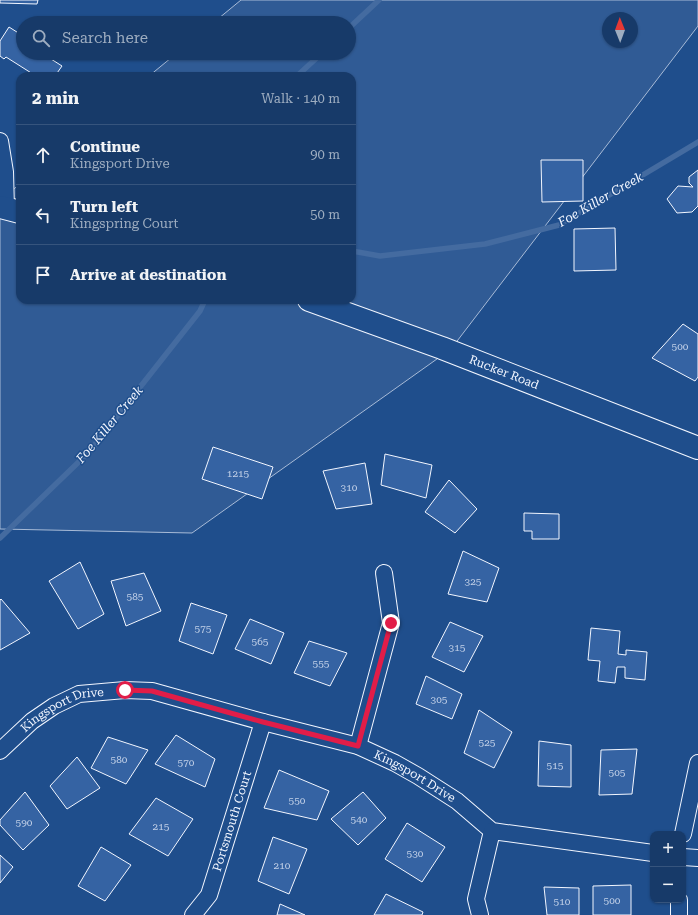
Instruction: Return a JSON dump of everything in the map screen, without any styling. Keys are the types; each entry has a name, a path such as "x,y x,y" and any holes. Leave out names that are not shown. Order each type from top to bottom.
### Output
{"main road":[{"name":"Rucker Road","path":"320,304 442,348 698,448"}],"street":[{"path":"0,141 9,209"},
{"path":"358,746 391,623 384,573"},
{"name":"Kingsport Drive","path":"0,751 32,721 54,706 79,694 125,690 152,691 263,722 358,746 395,763 418,776 457,802 492,831"},
{"name":"Portsmouth Court","path":"193,915 209,895 263,722"},
{"path":"683,831 698,763"},
{"path":"480,915 476,899 492,831 650,853"},
{"path":"686,857 698,858"},
{"path":"679,903 679,915"}],"shaded area":[{"path":"241,0 698,0 698,26 451,349 192,533 0,529 0,200 16,187 16,304 356,304 356,72 154,72 168,60 356,60 356,16 222,16"}],"building":[{"path":"0,0 38,0 37,4 0,3"},
{"path":"9,27 16,31 16,60 53,60 62,66 58,72 30,72 6,57 4,59 0,56 0,41"},
{"path":"541,160 583,160 583,201 542,202"},
{"path":"698,170 698,206 692,212 677,213 667,199 678,186 693,187 689,183 689,177"},
{"path":"615,228 616,270 574,271 574,229"},
{"path":"683,324 698,334 698,377 695,381 652,358"},
{"path":"213,447 273,467 262,499 202,479"},
{"path":"385,454 432,465 426,498 381,485"},
{"path":"365,463 372,504 336,509 323,471"},
{"path":"449,480 477,509 455,533 425,512"},
{"path":"524,513 559,514 559,539 532,539 532,531 524,531"},
{"path":"463,551 499,568 487,602 448,594"},
{"path":"80,562 104,614 78,629 49,581"},
{"path":"144,573 161,611 126,626 111,581"},
{"path":"1,599 30,633 0,650 0,600"},
{"path":"191,603 227,615 213,654 179,641"},
{"path":"250,619 284,633 271,664 235,649"},
{"path":"450,622 483,636 464,672 432,657"},
{"path":"591,628 620,631 618,654 626,655 626,650 647,652 645,680 625,678 625,667 617,667 615,683 598,681 600,661 588,660"},
{"path":"309,641 347,653 330,686 294,673"},
{"path":"426,676 462,694 452,719 416,704"},
{"path":"479,710 512,732 494,768 464,753"},
{"path":"176,735 215,759 205,787 155,764"},
{"path":"108,737 148,750 126,784 91,768"},
{"path":"539,741 571,745 571,787 538,786"},
{"path":"637,749 632,794 599,795 601,750"},
{"path":"77,757 100,788 67,809 50,786"},
{"path":"279,770 329,791 317,820 264,808"},
{"path":"25,792 49,825 23,850 0,825 0,820"},
{"path":"363,792 386,818 358,845 331,819"},
{"path":"156,798 193,819 168,856 129,834"},
{"path":"407,823 445,847 422,882 385,859"},
{"path":"273,837 307,849 289,894 258,881"},
{"path":"101,847 131,865 105,901 78,886"},
{"path":"0,855 13,867 0,883"},
{"path":"631,885 631,915 593,915 593,886"},
{"path":"544,887 579,888 579,915 547,915"},
{"path":"386,894 423,912 422,915 374,915"},
{"path":"280,904 305,915 277,915"}],"waterway":[{"path":"356,21 379,0"},
{"path":"301,72 314,60"},
{"name":"Foe Killer Creek","path":"356,252 380,256 485,244 559,225 698,142"},
{"name":"Foe Killer Creek","path":"0,538 89,452 200,311 203,304"}],"route":[{"path":"125,690 152,691 263,722 358,746 391,623"}]}
